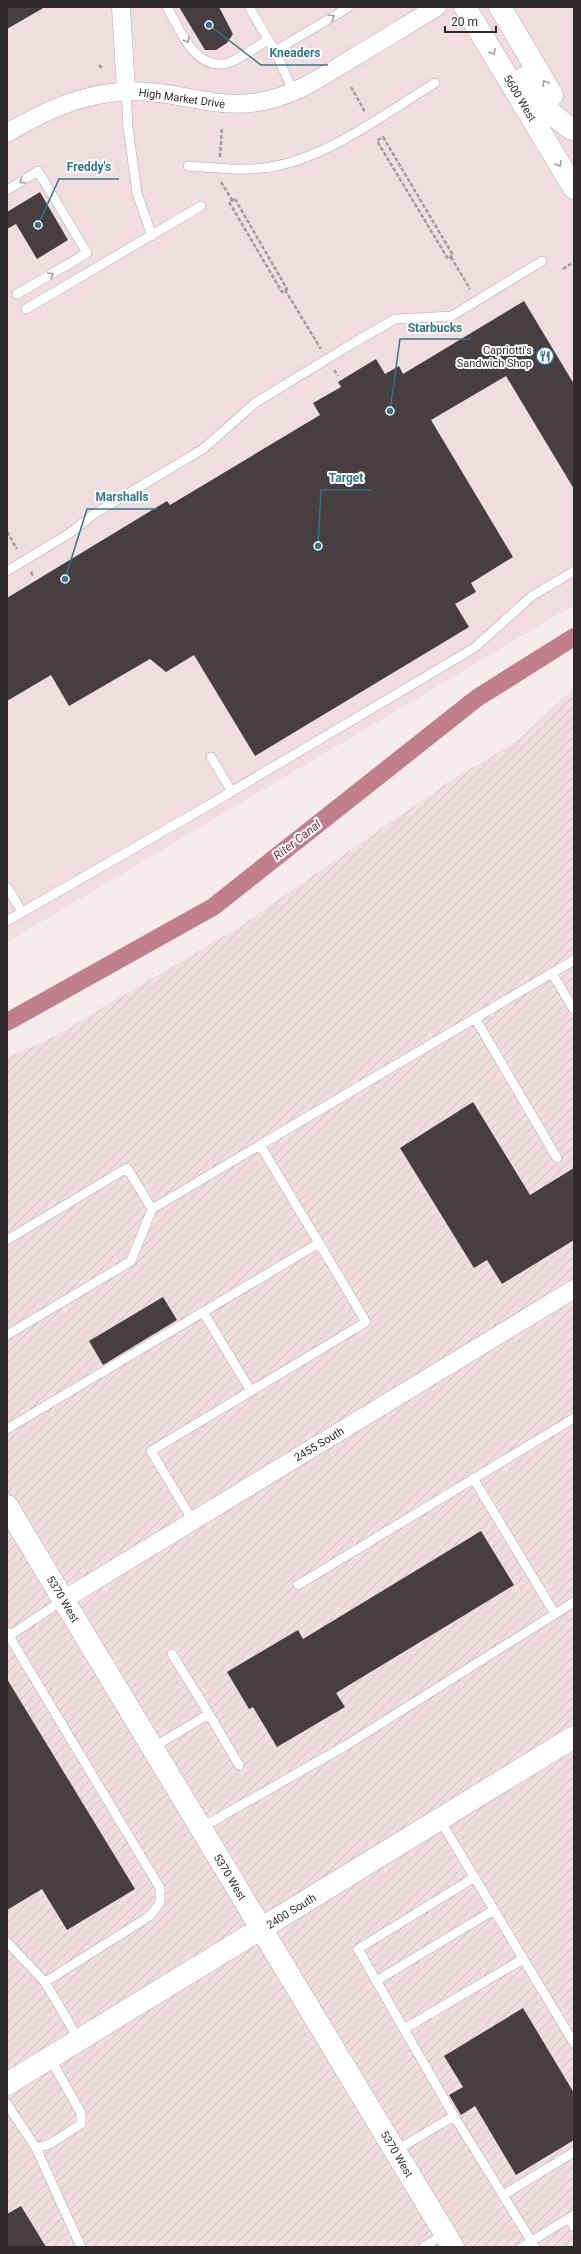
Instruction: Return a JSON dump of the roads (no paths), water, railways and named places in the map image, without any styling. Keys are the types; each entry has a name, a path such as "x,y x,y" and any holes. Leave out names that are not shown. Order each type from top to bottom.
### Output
{"street":[{"path":"121,7 126,90"},
{"name":"High Market Drive","path":"7,133 38,116 74,100 104,92 126,90 158,92 227,105 260,102 293,91 328,73 437,7"},
{"name":"5600 West","path":"465,7 574,188"},
{"path":"482,7 539,101 550,113 573,130"},
{"path":"500,7 573,130"},
{"name":"2455 South","path":"64,1600 574,1289"},
{"name":"5370 West","path":"7,1506 448,2240"},
{"name":"2400 South","path":"7,2084 574,1737"}],"lane":[{"path":"167,7 195,54 204,61 215,64 228,63 268,40"},
{"path":"249,7 275,51 293,91"},
{"path":"275,51 349,7"},
{"path":"188,166 249,169 276,166 301,159 344,138 435,83"},
{"path":"126,90 128,128 137,193 152,236"},
{"path":"7,190 38,171 87,253 17,294"},
{"path":"26,309 201,206"},
{"path":"7,571 70,533 94,514 203,449 255,403 362,338 395,319 452,316 542,261"},
{"path":"7,921 232,792 474,648 532,596 574,571"},
{"path":"211,757 232,792"},
{"path":"7,887 22,912"},
{"path":"7,1335 131,1261 152,1209 574,960"},
{"path":"552,973 574,1010"},
{"path":"475,1018 557,1158"},
{"path":"193,1521 151,1451 366,1322 260,1145"},
{"path":"7,1240 127,1168 152,1209"},
{"path":"7,1429 319,1244"},
{"path":"203,1312 251,1391"},
{"path":"298,1585 574,1418"},
{"path":"473,1478 555,1614"},
{"path":"45,1982 150,1916 156,1910 161,1896 157,1880 8,1634 64,1600"},
{"path":"200,1828 345,1746 574,1602"},
{"path":"172,1654 239,1765"},
{"path":"152,1748 209,1714"},
{"path":"440,1820 574,2043"},
{"path":"475,1878 358,1949 454,2116 533,2244"},
{"path":"376,1981 494,1910"},
{"path":"7,1942 45,1982 80,2040"},
{"path":"404,2029 523,1959"},
{"path":"36,2148 50,2144 81,2124 81,2113 50,2058"},
{"path":"7,2104 36,2148 81,2247"},
{"path":"395,2151 454,2116"},
{"path":"503,2195 574,2152"},
{"path":"522,2247 533,2244 571,2216 574,2227"},
{"path":"423,2247 448,2240"}],"waterway":[{"name":"Riter Canal","path":"7,1022 213,907 477,698 574,637"}],"place":[{"name":"Kneaders","path":"209,25"},
{"name":"Freddy's","path":"38,225"},
{"name":"Capriotti's Sandwich Shop","path":"545,356"},
{"name":"Starbucks","path":"390,411"},
{"name":"Target","path":"318,546"},
{"name":"Marshalls","path":"65,579"}]}
